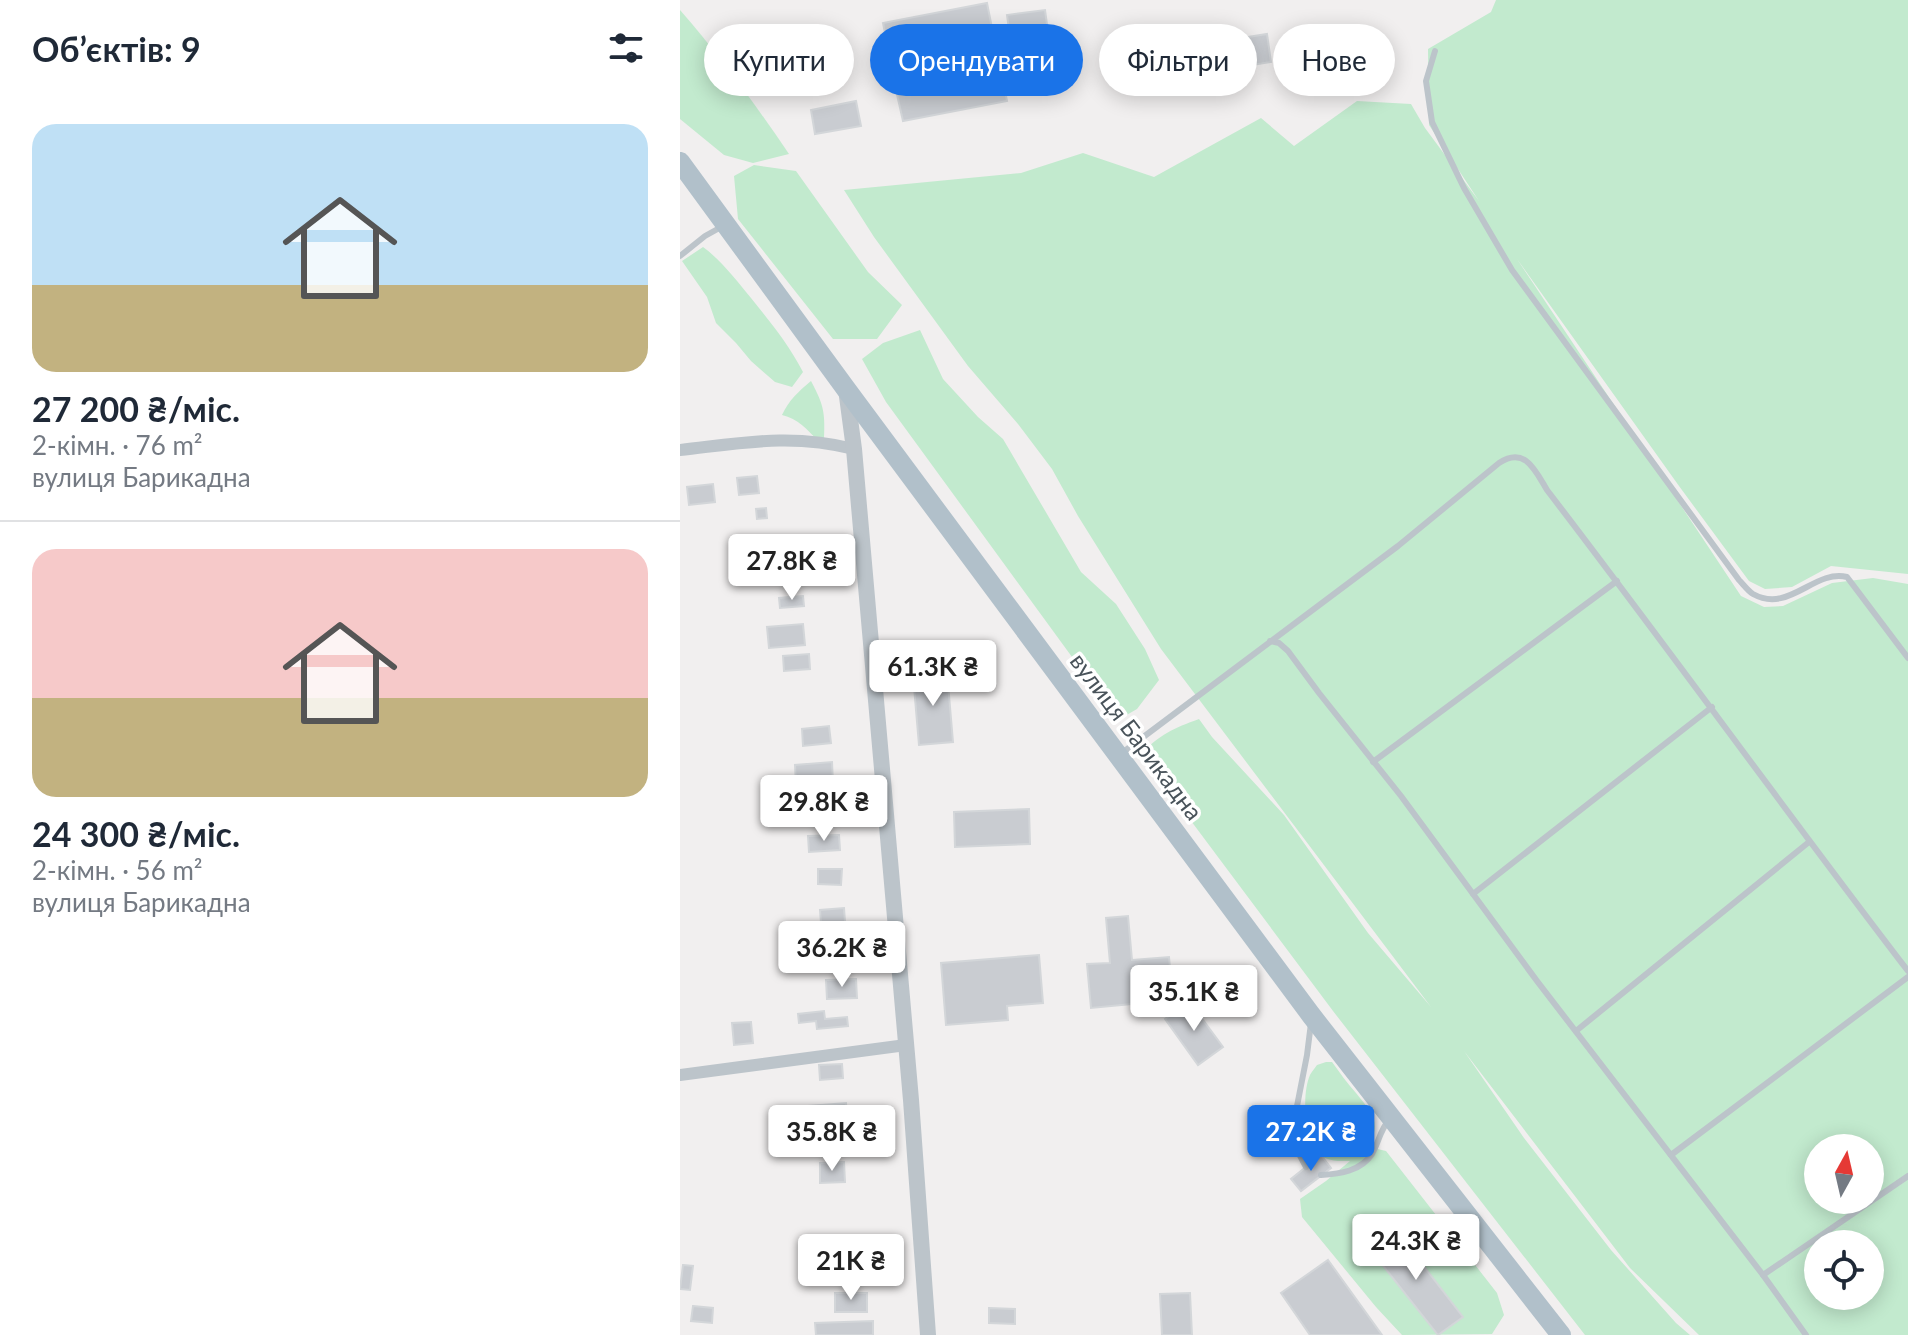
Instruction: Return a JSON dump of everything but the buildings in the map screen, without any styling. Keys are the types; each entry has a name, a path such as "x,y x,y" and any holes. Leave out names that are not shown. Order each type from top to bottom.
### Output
{"main road":[{"name":"вулиця Барикадна","path":"680,162 1311,1015 1552,1331"}],"street":[{"path":"846,389 854,449 906,1045 928,1335"},
{"path":"680,450 767,440 831,443 854,449"},
{"path":"680,1075 906,1045"}],"lane":[{"path":"1435,51 1426,81 1432,122 1464,188 1512,270 1739,580 1752,593 1766,598 1782,598 1836,574 1847,577 1907,655"},
{"path":"680,256 705,236 726,225"},
{"path":"1120,755 1398,546 1508,457 1518,457 1527,460 1908,971"},
{"path":"1373,762 1617,581"},
{"path":"1270,641 1279,643 1288,651 1401,796 1806,1335"},
{"path":"1473,894 1712,707"},
{"path":"1576,1031 1809,842"},
{"path":"1671,1155 1908,977"},
{"path":"1306,1167 1294,1138 1311,1015"},
{"path":"1321,1175 1339,1174 1359,1166 1372,1155 1383,1126 1390,1119"},
{"path":"1763,1275 1908,1176"}],"green space":[{"path":"1496,0 1908,0 1908,574 1831,566 1792,587 1765,589 1749,581 1517,259 1741,596 1764,607 1783,606 1832,583 1873,578 1908,584 1908,1335 1699,1335 1630,1268 1464,1051 1524,1138 1611,1250 1690,1335 1585,1335 1333,1011 1141,754 1167,733 1199,719 1284,815 1368,933 1431,1007 1161,649 1052,469 968,366 874,237 844,190 1021,173 1083,153 1154,177 1261,118 1294,146 1357,101 1411,104 1479,201 1429,125 1428,49 1491,12"},
{"path":"680,10 704,39 704,96 748,96 789,154 753,163 724,155 680,119"},
{"path":"754,165 796,171 868,272 902,305 877,339 833,339 738,219 734,176"},
{"path":"703,247 734,278 791,352 803,372 792,387 775,382 716,323 707,297 682,261"},
{"path":"920,330 943,379 1003,439 1081,572 1116,604 1145,649 1159,680 1137,709 1118,720 886,402 862,359 883,343"},
{"path":"811,381 823,411 824,442 818,441 798,422 782,415 794,396"},
{"path":"1332,1062 1372,1115 1375,1128 1362,1152 1373,1148 1386,1151 1497,1293 1504,1315 1492,1334 1402,1335 1302,1217 1300,1199 1350,1161 1325,1158 1318,1152 1309,1133 1305,1107 1307,1084 1317,1065"}]}
